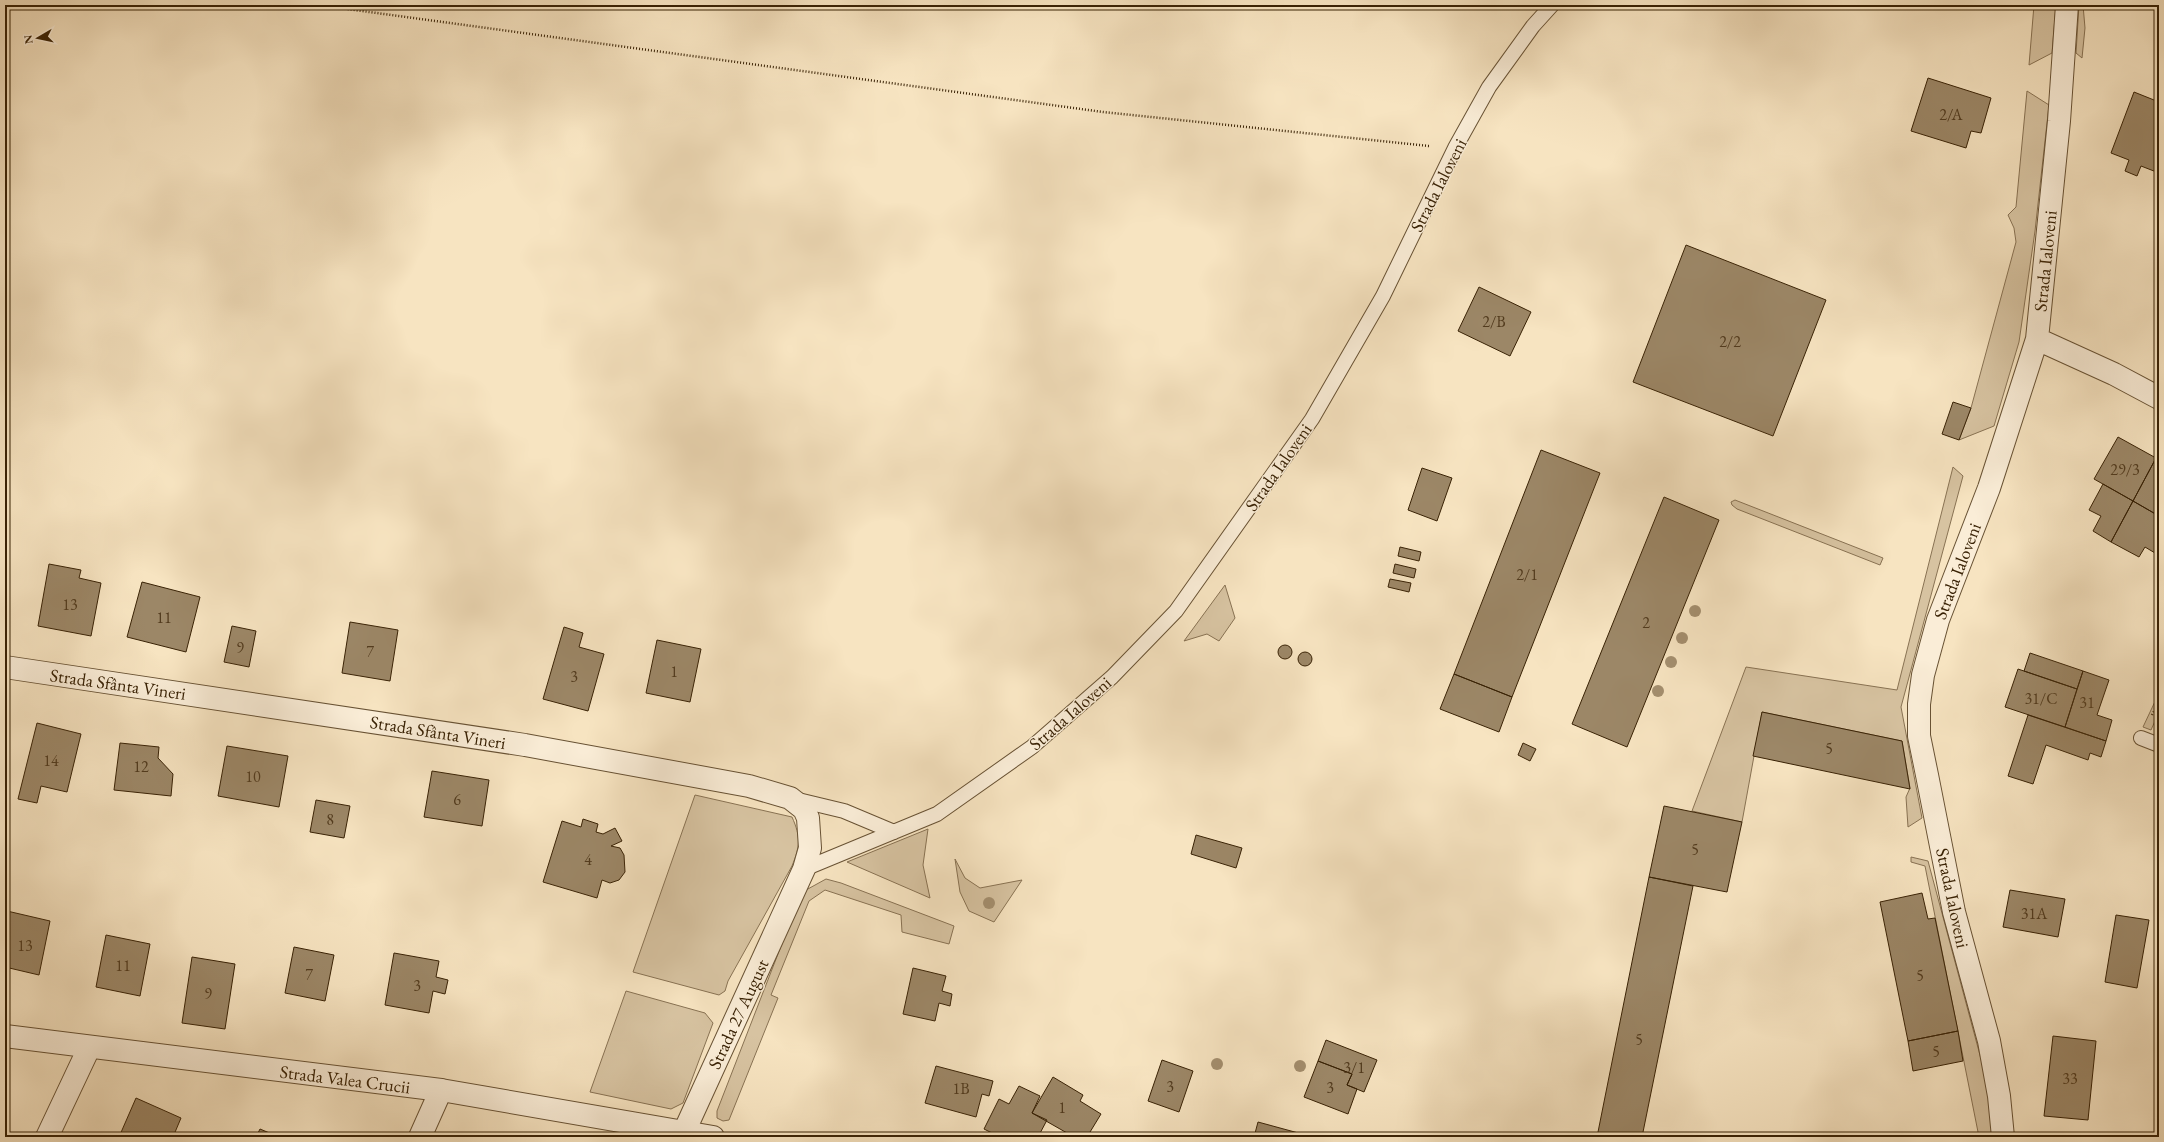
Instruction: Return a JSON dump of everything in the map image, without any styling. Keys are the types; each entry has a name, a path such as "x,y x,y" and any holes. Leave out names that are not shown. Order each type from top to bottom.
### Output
{"street":[{"name":"Strada Ialoveni","path":"2003,1137 1999,1096 1989,1041 1954,912 1925,769 1919,736 1919,704 1922,675 1938,620 1989,488 2037,339 2059,121 2067,5"},
{"path":"2037,339 2114,374 2159,398"},
{"name":"Strada Sfânta Vineri","path":"5,667 524,745 749,786 790,798 804,809 808,818 810,848 804,869"},
{"name":"Strada 27 August","path":"684,1132 804,869"},
{"name":"Strada Valea Crucii","path":"5,1036 89,1048 441,1090 684,1132"},
{"path":"48,1137 89,1048"},
{"path":"420,1137 441,1090"},
{"path":"684,1132 713,1137"}],"lane":[{"name":"Strada Ialoveni","path":"804,869 937,814 1032,747 1112,676 1176,611 1312,419 1382,296 1455,148 1489,87 1533,26 1552,5"},
{"path":"2141,738 2159,745"},
{"path":"790,798 844,812 894,832"}],"path":[{"path":"318,5 1103,112 1455,148"}],"shaded area":[{"path":"2034,5 2056,5 2052,53 2029,65"},
{"path":"2079,5 2083,5 2085,28 2082,58 2076,53"},
{"path":"2027,91 2049,105 2035,231 2019,342 1994,426 1959,440 1971,408 2016,242 2014,228 2008,215 2016,207"},
{"path":"1953,467 1963,476 1901,707 1922,818 1908,827 1906,797 1910,788 1902,741 1762,712 1742,822 1692,811 1746,667 1897,690"},
{"path":"1735,500 1883,558 1880,565 1737,509 1731,502"},
{"path":"1225,585 1235,618 1219,641 1207,634 1184,641"},
{"path":"2159,693 2159,712 2151,730 2143,727"},
{"path":"695,795 792,817 798,836 797,853 792,866 728,981 725,991 719,995 633,972"},
{"path":"928,829 923,865 930,898 847,862"},
{"path":"1911,857 1928,861 1992,1100 1993,1137 1979,1137 1925,866 1911,862"},
{"path":"955,859 965,878 980,888 1022,880 994,922 969,911 960,892"},
{"path":"826,879 841,883 954,926 949,944 902,932 901,915 825,890 809,901 771,995 778,998 729,1120 723,1121 717,1118 717,1111 797,905 806,890"},
{"path":"626,991 705,1013 713,1023 683,1103 671,1109 590,1092"}],"building":[{"path":"1928,78 1991,98 1981,133 1971,131 1966,148 1911,131"},
{"path":"2134,92 2159,102 2159,173 2141,166 2137,176 2125,171 2129,160 2111,153"},
{"path":"1686,245 1826,300 1773,436 1633,382"},
{"path":"1479,287 1531,312 1510,356 1458,331"},
{"path":"1953,402 1971,408 1959,440 1942,434"},
{"path":"2118,437 2156,458 2133,501 2094,479"},
{"path":"1541,450 1600,473 1512,697 1454,674"},
{"path":"2156,458 2159,460 2159,516 2133,501"},
{"path":"1422,468 1452,478 1437,521 1408,510"},
{"path":"2103,484 2133,501 2111,542 2093,531 2101,516 2089,510"},
{"path":"1664,497 1719,520 1627,747 1572,724"},
{"path":"2133,501 2159,516 2159,545 2155,553 2145,547 2139,557 2111,542"},
{"path":"1400,547 1421,552 1419,561 1398,556"},
{"path":"49,564 81,570 79,578 101,583 91,636 38,626"},
{"path":"1395,564 1416,569 1414,578 1393,573"},
{"path":"1390,579 1411,583 1409,592 1388,587"},
{"path":"142,582 200,597 186,652 127,637"},
{"path":"350,622 398,630 390,681 342,673"},
{"path":"232,626 256,631 249,667 224,662"},
{"path":"564,627 583,633 579,647 604,654 588,711 543,699"},
{"path":"657,640 701,649 690,702 646,693"},
{"path":"1282,645 1288,645 1292,649 1292,655 1288,659 1282,659 1278,655 1278,649"},
{"path":"1302,652 1308,652 1312,656 1312,662 1308,666 1302,666 1298,662 1298,656"},
{"path":"2030,653 2083,671 2077,689 2024,671"},
{"path":"2018,669 2077,689 2065,727 2005,707"},
{"path":"2083,671 2109,680 2097,715 2112,720 2106,741 2065,727"},
{"path":"1454,674 1512,697 1499,732 1440,709"},
{"path":"1762,712 1902,741 1910,789 1753,756"},
{"path":"2028,715 2106,741 2101,757 2090,753 2088,760 2046,745 2033,784 2008,776"},
{"path":"37,723 81,734 67,792 41,786 37,803 18,799"},
{"path":"120,743 159,747 158,758 173,774 171,796 114,790"},
{"path":"1523,743 1536,749 1530,761 1518,755"},
{"path":"227,746 288,756 279,807 218,796"},
{"path":"432,771 489,780 482,826 424,817"},
{"path":"316,800 350,806 344,838 310,832"},
{"path":"1664,806 1742,822 1727,892 1649,877"},
{"path":"583,819 598,824 596,832 603,834 615,828 622,841 611,846 620,848 624,855 625,872 619,880 610,883 602,880 597,898 543,882 562,821 581,827"},
{"path":"1196,835 1242,848 1236,868 1191,854"},
{"path":"1649,877 1693,886 1642,1137 1597,1137"},
{"path":"2010,890 2065,899 2058,937 2003,927"},
{"path":"1922,893 1928,919 1935,918 1958,1031 1908,1041 1880,902"},
{"path":"7,911 50,921 39,975 5,967 5,922"},
{"path":"2116,915 2149,920 2137,988 2105,982"},
{"path":"106,935 150,944 140,996 96,987"},
{"path":"294,947 334,955 325,1001 285,993"},
{"path":"394,953 439,961 436,977 448,980 445,994 433,991 429,1013 385,1005"},
{"path":"192,957 235,964 225,1029 182,1023"},
{"path":"913,968 946,976 942,991 952,994 950,1006 939,1003 935,1021 903,1014"},
{"path":"1958,1031 1963,1061 1913,1071 1908,1041"},
{"path":"2053,1036 2096,1041 2088,1120 2044,1116"},
{"path":"1326,1040 1377,1060 1364,1092 1347,1085 1352,1074 1318,1061"},
{"path":"1162,1060 1193,1071 1179,1112 1148,1101"},
{"path":"1318,1061 1352,1074 1347,1085 1357,1089 1348,1114 1304,1097"},
{"path":"936,1066 993,1081 989,1096 982,1094 976,1117 925,1103"},
{"path":"1053,1077 1083,1095 1080,1101 1101,1114 1087,1137 1074,1137 1032,1113"},
{"path":"1019,1086 1040,1096 1032,1113 1047,1120 1038,1137 1000,1137 984,1129 999,1099 1009,1104"},
{"path":"136,1098 181,1118 173,1137 119,1137"},
{"path":"1258,1122 1313,1137 1254,1137"},
{"path":"260,1129 279,1137 256,1137"}]}
